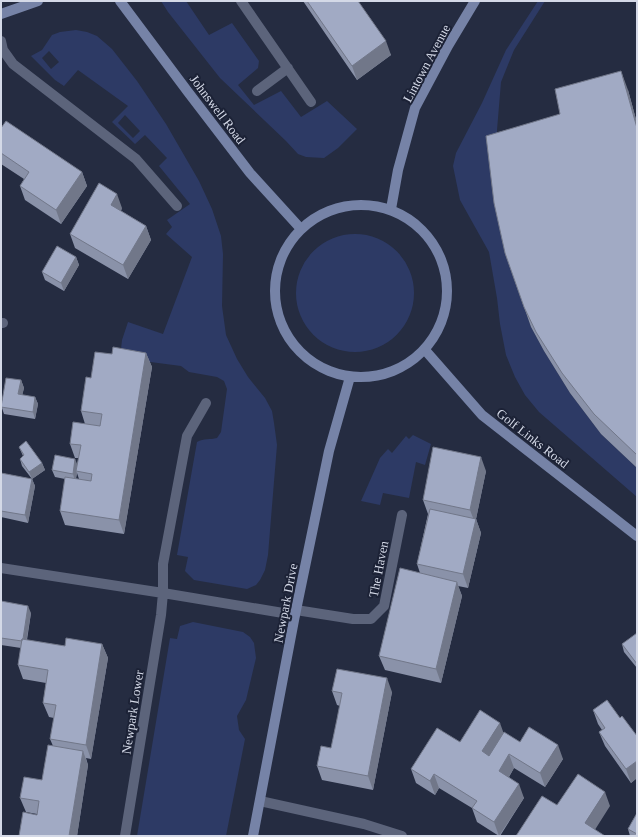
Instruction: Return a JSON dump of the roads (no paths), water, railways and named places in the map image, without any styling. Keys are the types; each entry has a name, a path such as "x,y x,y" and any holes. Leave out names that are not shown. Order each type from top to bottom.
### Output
{"street":[{"path":"1,14 38,1"},
{"name":"Johnswell Road","path":"120,1 250,173 301,229"},
{"path":"241,1 311,102"},
{"name":"Lintown Avenue","path":"391,209 398,170 416,108 448,46 475,1"},
{"path":"1,41 3,50 13,64 136,159 177,206"},
{"path":"257,91 288,68"},
{"path":"355,205 391,209 425,232 443,262 448,290 441,325 425,350 403,367 376,377 350,377 318,366 293,344 277,312 275,288 282,258 301,229 329,211 355,205"},
{"name":"Golf Links Road","path":"425,350 482,415 637,536"},
{"name":"Newpark Drive","path":"253,836 329,452 350,377"},
{"name":"Newpark Lower","path":"125,836 161,615 163,564 187,436 206,403"},
{"name":"The Haven","path":"296,613 353,619 371,619 384,606 402,515"},
{"path":"1,568 296,613"},
{"path":"260,801 364,824 402,836"}]}
